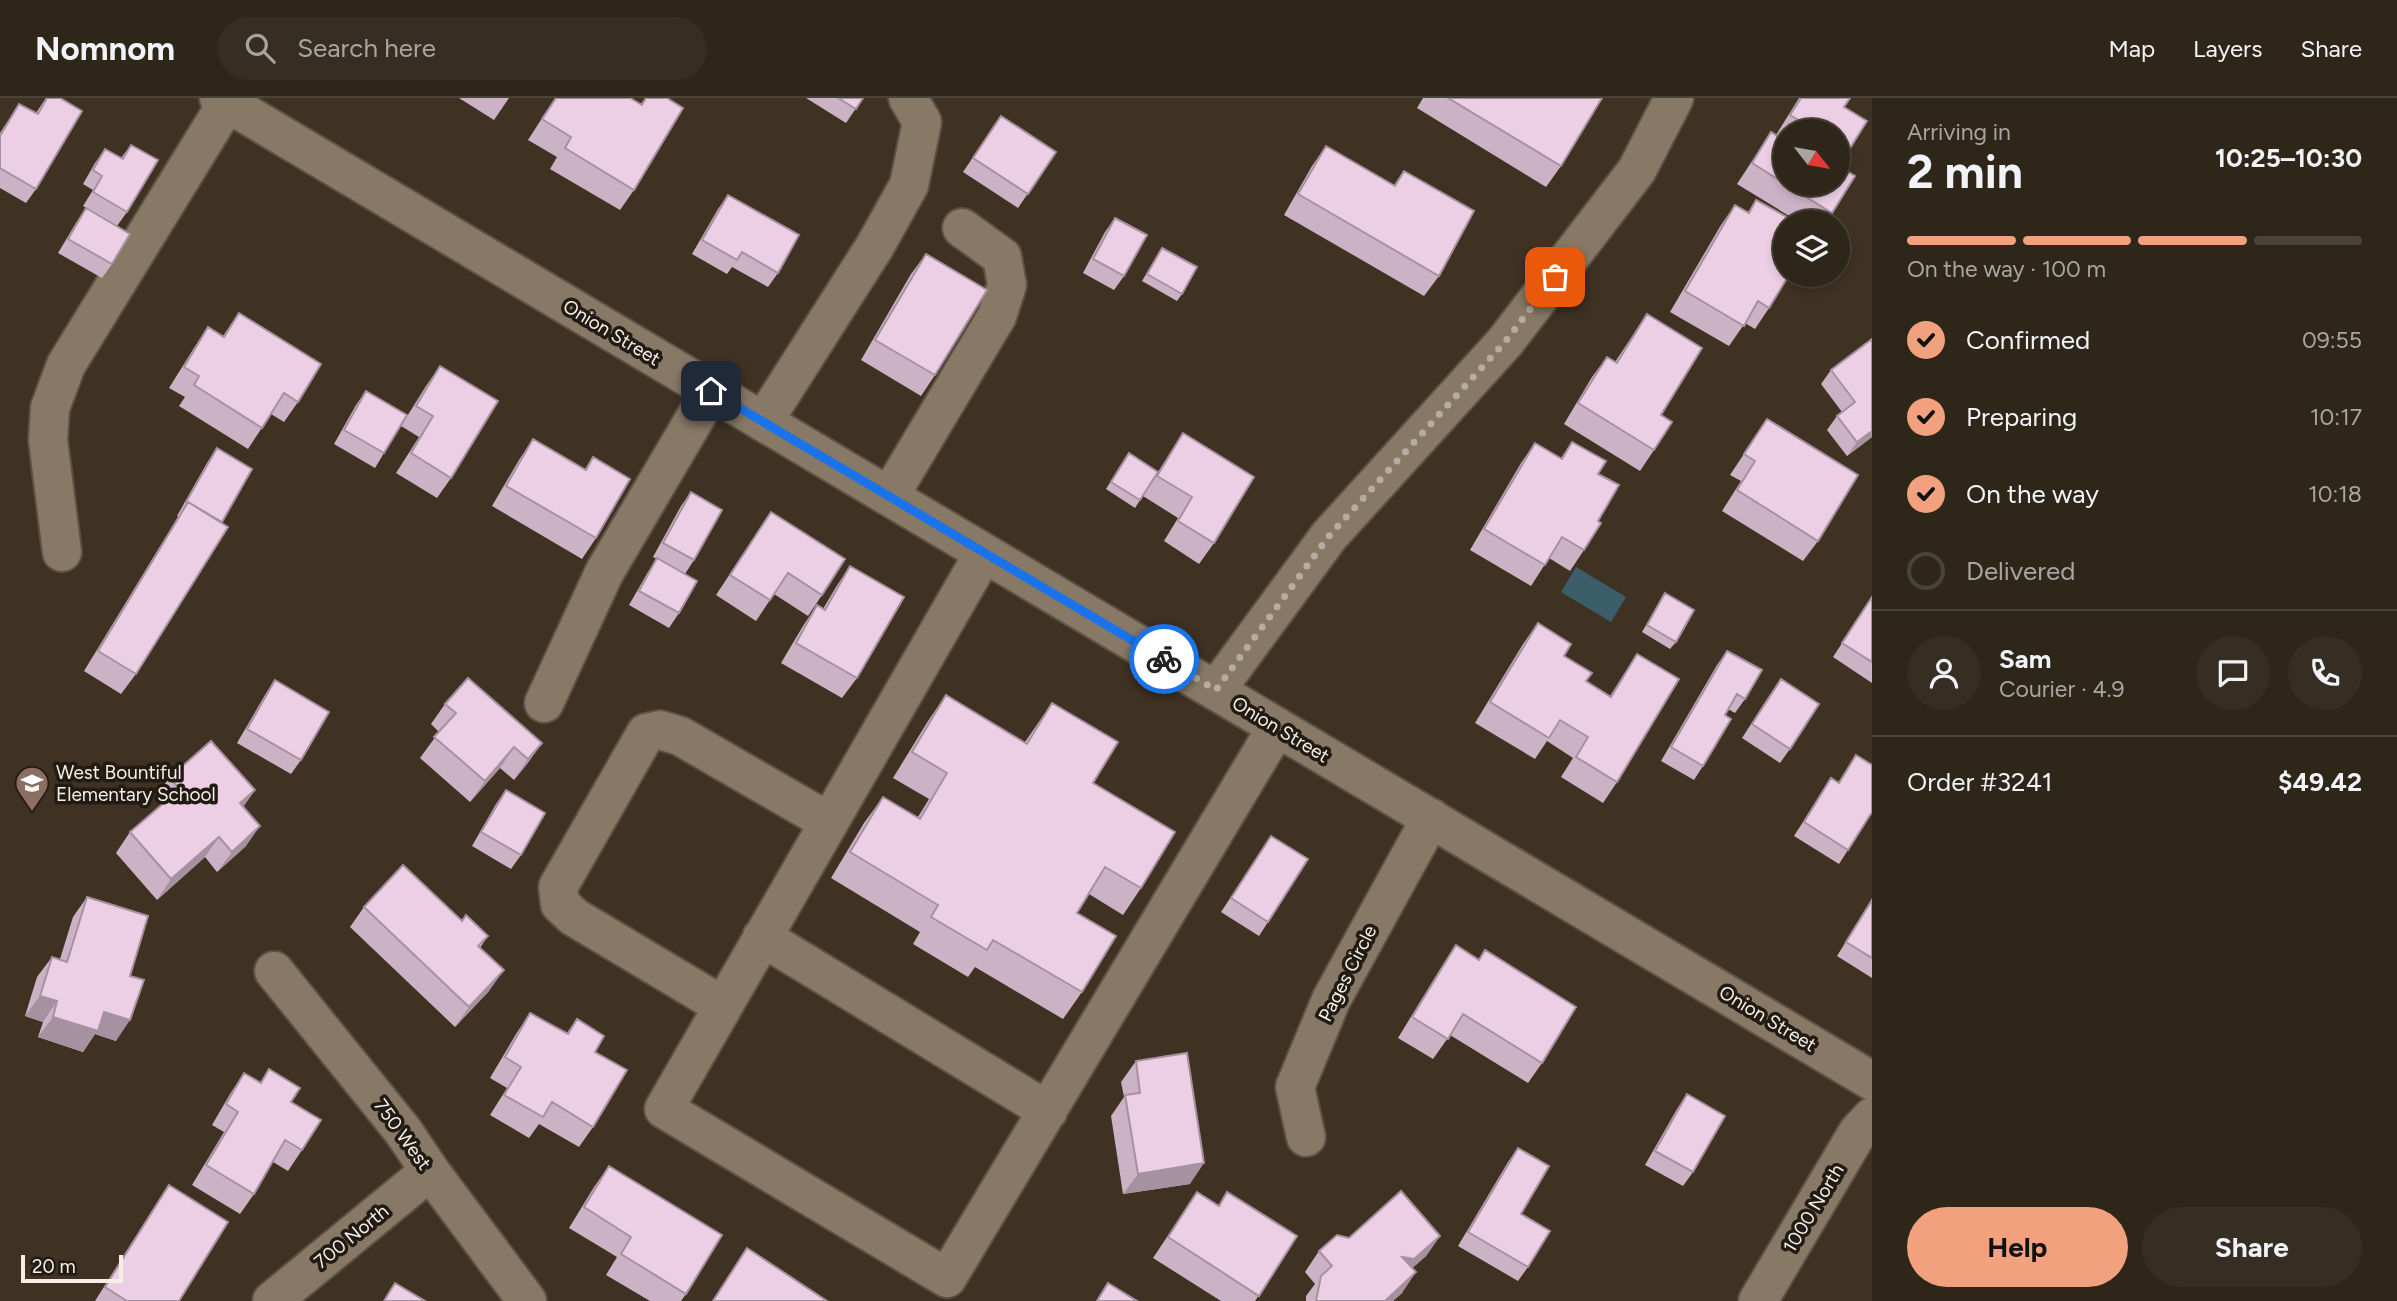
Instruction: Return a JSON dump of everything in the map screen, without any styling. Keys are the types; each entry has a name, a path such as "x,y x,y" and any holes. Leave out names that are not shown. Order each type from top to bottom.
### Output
{"street":[{"path":"763,422 875,246 909,185 922,122 908,98"},
{"path":"1216,690 1329,536 1505,342 1637,170 1674,98"},
{"path":"62,552 48,440 50,408 66,365 223,100"},
{"name":"Onion Street","path":"223,100 1872,1081"},
{"path":"890,495 998,316 1007,285 1002,257 962,228"},
{"path":"544,703 604,573 711,391"},
{"path":"984,553 664,1109 947,1278 1277,727"},
{"path":"723,1006 574,917 560,904 558,887 646,733 660,730 680,736 829,822"},
{"name":"Pages Circle","path":"1306,1137 1295,1087 1331,1000 1431,818"},
{"path":"762,937 1048,1111"},
{"name":"750 West","path":"274,971 403,1131 527,1301"},
{"name":"1000 North","path":"1758,1301 1858,1132 1872,1117"},
{"name":"700 North","path":"272,1301 430,1171"}],"water":[{"path":"1576,567 1626,597 1611,622 1561,592"}],"building":[{"path":"47,98 60,98 82,111 36,189 0,168 0,136 19,104 38,114"},
{"path":"556,98 630,98 642,105 646,98 667,98 683,108 634,190 565,148 571,137 542,119"},
{"path":"838,98 863,98 856,109"},
{"path":"1448,98 1602,98 1561,166"},
{"path":"1801,98 1850,98 1844,107 1867,121 1850,148 1850,119 1797,119 1790,115"},
{"path":"1001,116 1056,152 1028,194 973,158"},
{"path":"1771,132 1773,133 1773,176 1752,163"},
{"path":"131,145 158,160 127,212 93,192 102,176 93,170 105,149 123,159"},
{"path":"1326,146 1395,186 1404,171 1474,211 1439,276 1298,194"},
{"path":"728,195 799,235 778,273 742,252 737,260 702,240"},
{"path":"1805,196 1843,196 1834,210 1827,210"},
{"path":"1756,200 1774,210 1773,287 1782,287 1769,308 1758,301 1744,326 1685,291 1735,205 1749,213"},
{"path":"86,208 130,234 112,264 68,239"},
{"path":"1115,218 1147,235 1124,276 1093,259"},
{"path":"1162,248 1197,267 1182,294 1147,274"},
{"path":"926,254 987,290 935,375 875,340"},
{"path":"239,313 321,364 298,402 284,393 262,428 194,385 199,376 184,367 208,327 224,337"},
{"path":"1647,314 1702,348 1661,415 1672,422 1654,450 1578,403 1607,357 1617,363"},
{"path":"1872,339 1872,431 1857,442 1837,416 1855,402 1831,370"},
{"path":"440,366 498,401 451,478 411,453 433,416 416,406"},
{"path":"366,391 407,415 384,453 344,430"},
{"path":"1767,419 1858,475 1818,541 1737,490 1755,461 1744,454"},
{"path":"1183,433 1254,477 1214,543 1178,521 1192,497 1157,476"},
{"path":"533,439 586,470 593,457 630,479 596,538 506,486"},
{"path":"1572,442 1606,461 1598,474 1619,485 1598,521 1601,523 1584,550 1562,537 1545,565 1484,529 1535,443 1562,459"},
{"path":"217,448 252,469 222,522 186,502"},
{"path":"1129,453 1158,472 1140,500 1111,482"},
{"path":"691,492 722,510 694,560 663,543"},
{"path":"188,502 228,527 136,674 98,651"},
{"path":"771,512 845,559 822,595 788,573 770,600 730,575"},
{"path":"657,558 697,581 679,613 639,591"},
{"path":"850,566 904,597 857,678 796,643 817,605 825,610"},
{"path":"1665,593 1694,610 1676,642 1647,625"},
{"path":"1872,597 1872,662 1842,643"},
{"path":"1538,623 1571,644 1564,656 1592,673 1586,681 1611,697 1637,654 1679,679 1617,782 1576,757 1588,737 1560,720 1549,738 1490,702"},
{"path":"1727,651 1762,670 1745,699 1737,694 1725,715 1731,719 1703,766 1671,747"},
{"path":"468,678 542,743 528,759 514,747 485,781 434,737 456,713 445,704"},
{"path":"1781,679 1819,704 1790,749 1752,724"},
{"path":"275,680 329,712 301,760 247,729"},
{"path":"946,695 1027,744 1052,703 1118,742 1093,783 1175,832 1141,888 1105,867 1077,913 1116,936 1082,992 993,940 987,950 931,917 938,905 850,852 883,797 920,819 947,773 912,752"},
{"path":"211,741 255,790 240,803 260,826 232,852 219,837 171,879 130,832 180,789 169,778"},
{"path":"1856,755 1872,765 1872,812 1848,850 1804,822 1831,778 1839,783"},
{"path":"506,790 545,813 521,855 481,832"},
{"path":"1271,836 1308,859 1268,922 1231,898"},
{"path":"403,865 462,921 466,915 488,936 478,946 504,970 469,1007 364,907"},
{"path":"87,897 148,916 130,976 144,980 130,1020 104,1012 98,1031 53,1017 57,1001 40,996 52,957 67,962"},
{"path":"1872,900 1872,958 1846,942"},
{"path":"1456,945 1479,960 1485,950 1576,1007 1542,1063 1463,1014 1448,1039 1412,1017"},
{"path":"530,1013 568,1034 577,1019 604,1036 595,1052 627,1070 593,1127 552,1102 543,1117 504,1095 521,1067 505,1057"},
{"path":"1187,1053 1204,1163 1138,1174 1125,1095 1140,1093 1136,1061"},
{"path":"269,1069 300,1088 291,1102 321,1120 302,1150 285,1140 254,1194 206,1165 238,1112 226,1104 244,1073 261,1083"},
{"path":"1687,1094 1725,1116 1693,1172 1655,1151"},
{"path":"1518,1148 1549,1166 1521,1214 1550,1231 1528,1267 1468,1232"},
{"path":"609,1166 722,1235 686,1294 621,1254 631,1237 584,1207"},
{"path":"169,1185 228,1222 179,1301 127,1301 105,1287"},
{"path":"1401,1191 1440,1236 1414,1259 1402,1257 1416,1272 1385,1301 1316,1301 1321,1276 1332,1266 1319,1251 1337,1235 1349,1238"},
{"path":"1197,1192 1219,1206 1227,1192 1297,1236 1259,1296 1168,1237"},
{"path":"747,1248 827,1301 713,1301"},
{"path":"395,1283 425,1301 384,1301"},
{"path":"1108,1283 1137,1301 1097,1301"}],"way so far":[{"path":"1164,659 1216,690 1329,536 1505,342 1555,277"}],"place":[{"name":"West Bountiful Elementary School","path":"32,813"}],"route":[{"path":"711,391 1164,659"}]}
